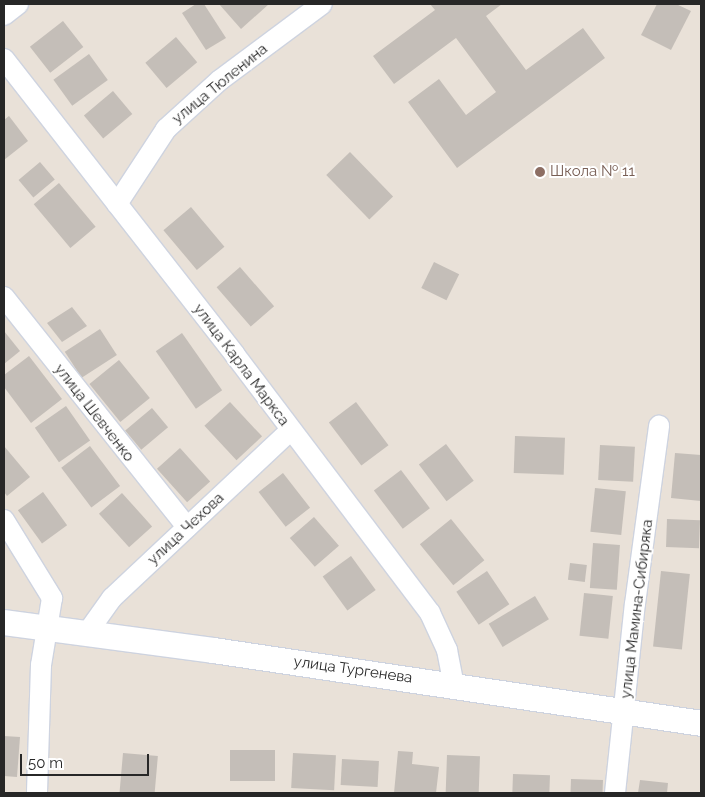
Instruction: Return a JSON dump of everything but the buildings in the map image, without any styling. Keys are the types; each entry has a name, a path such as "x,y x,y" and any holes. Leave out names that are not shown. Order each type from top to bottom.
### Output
{"street":[{"path":"4,15 18,4"},
{"name":"улица Тюленина","path":"117,204 166,129 220,80 322,4"},
{"name":"улица Карла Маркса","path":"4,58 430,613 447,650 454,685"},
{"name":"улица Шевченко","path":"4,297 186,527"},
{"name":"улица Мамина-Сибиряка","path":"615,793 659,426"},
{"name":"улица Чехова","path":"87,633 112,598 291,430"},
{"path":"4,520 52,598 41,665 37,793"},
{"name":"улица Тургенева","path":"4,622 454,685 701,723"}],"place":[{"name":"Школа № 11","path":"540,172"}]}
